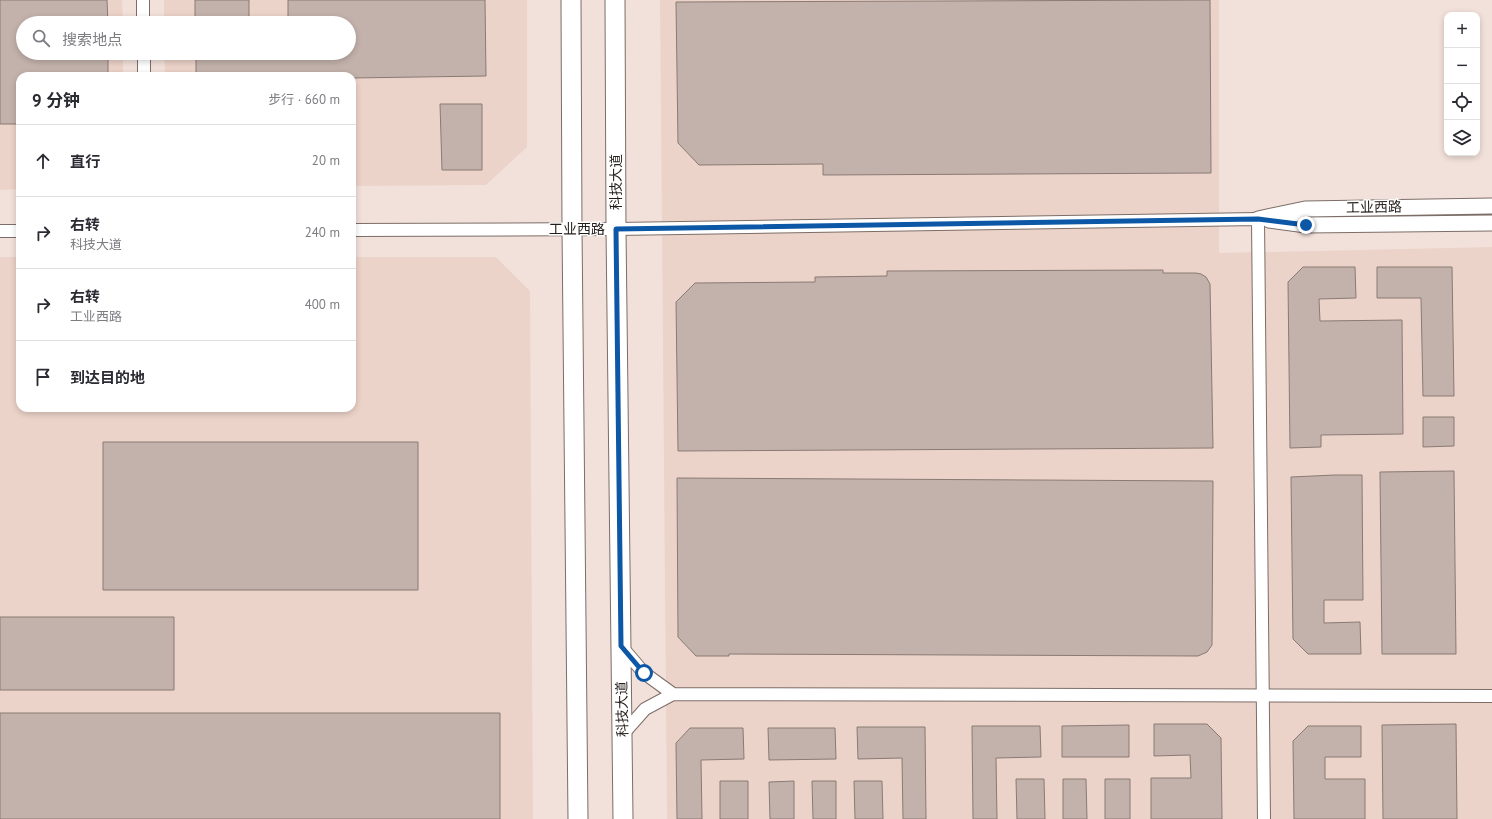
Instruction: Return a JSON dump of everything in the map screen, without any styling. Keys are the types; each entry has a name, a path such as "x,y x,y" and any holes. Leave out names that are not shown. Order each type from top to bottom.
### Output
{"main road":[{"path":"572,0 572,229 578,819"},
{"name":"科技大道","path":"615,0 616,229 623,819"}],"street":[{"path":"143,0 143,16"},
{"path":"144,60 144,72"},
{"name":"工业西路","path":"1258,219 1305,209 1492,206"},
{"path":"1258,219 1264,819"},
{"name":"工业西路","path":"356,230 616,229 1258,219 1306,225 1492,223"},
{"path":"0,231 16,231"},
{"path":"621,646 644,673 673,694"},
{"path":"622,735 645,709 673,694 1492,696"}],"shaded area":[{"path":"0,0 122,0 123,16 16,16 16,60 123,60 123,72 16,72 16,189 0,190"},
{"path":"164,0 527,0 527,147 486,185 356,186 356,72 165,72 164,60 356,60 356,16 164,16"},
{"path":"660,0 1219,0 1219,253 1492,247 1492,819 667,819"},
{"path":"0,257 16,257 16,412 356,412 356,257 496,257 530,291 533,819 0,819"}],"building":[{"path":"0,0 107,0 108,16 16,16 16,60 108,60 108,72 16,72 16,124 0,124"},
{"path":"195,0 249,0 249,16 195,16"},
{"path":"288,0 485,0 486,76 356,78 356,72 196,72 196,60 356,60 356,16 288,16"},
{"path":"1210,0 1211,173 823,175 823,164 699,165 678,143 676,2"},
{"path":"440,104 482,104 482,170 442,170"},
{"path":"1303,267 1355,267 1356,298 1319,299 1320,321 1402,320 1403,434 1321,435 1321,447 1290,448 1288,282"},
{"path":"1377,267 1452,267 1454,396 1423,396 1421,298 1377,298"},
{"path":"1163,270 1163,273 1201,274 1206,277 1210,284 1213,448 678,451 676,302 695,283 815,282 815,277 887,276 887,271"},
{"path":"1423,417 1454,417 1454,446 1423,447"},
{"path":"103,442 418,442 418,590 103,590"},
{"path":"1454,471 1456,654 1382,654 1380,472"},
{"path":"1362,475 1363,600 1324,600 1324,623 1360,622 1361,654 1308,654 1293,639 1291,477"},
{"path":"677,478 1213,481 1212,645 1207,652 1198,656 729,654 729,656 696,656 678,637"},
{"path":"0,617 174,617 174,690 0,690"},
{"path":"0,713 500,713 500,819 0,819"},
{"path":"1154,724 1207,724 1221,738 1222,819 1151,819 1151,778 1191,778 1190,755 1154,756"},
{"path":"1456,724 1457,819 1383,819 1382,725"},
{"path":"1129,725 1129,757 1062,757 1062,726"},
{"path":"972,726 1040,726 1041,757 996,758 997,819 973,819"},
{"path":"1308,726 1361,726 1361,757 1325,757 1325,779 1365,779 1365,819 1294,819 1293,741"},
{"path":"857,727 925,727 926,819 903,819 902,758 858,759"},
{"path":"690,728 743,728 744,759 701,760 702,819 677,819 676,743"},
{"path":"768,728 835,728 836,759 769,760"},
{"path":"1016,779 1044,779 1045,819 1017,819"},
{"path":"1063,779 1086,779 1087,819 1063,819"},
{"path":"1105,779 1130,779 1130,819 1105,819"},
{"path":"720,781 748,781 748,819 720,819"},
{"path":"794,781 794,819 770,819 769,782"},
{"path":"812,781 836,781 836,819 813,819"},
{"path":"854,781 882,781 883,819 855,819"}],"route":[{"path":"644,673 621,646 616,229 1258,219 1306,225"}]}
